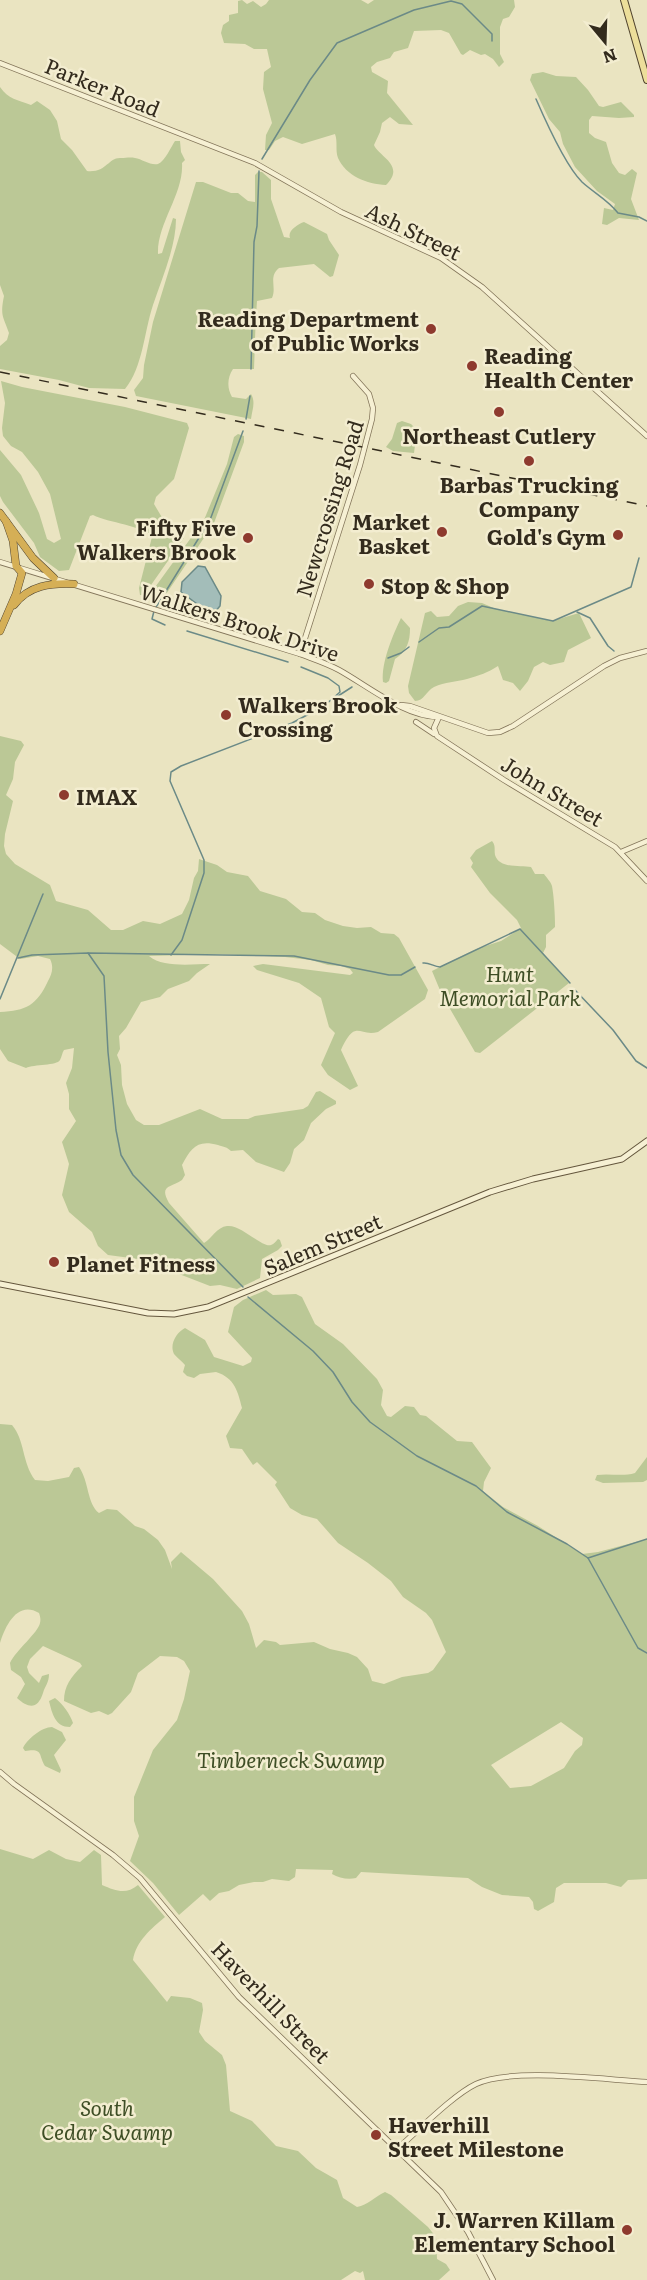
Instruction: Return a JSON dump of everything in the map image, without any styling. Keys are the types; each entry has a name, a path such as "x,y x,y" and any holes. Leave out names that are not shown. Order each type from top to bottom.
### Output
{"highway":[{"path":"0,513 37,563 54,578"},
{"path":"6,521 13,541 16,566 21,570 22,575 8,615"},
{"path":"0,631 17,601 31,590 49,585 74,584"}],"main road":[{"path":"624,0 647,80"},
{"name":"Salem Street","path":"0,1284 148,1313 193,1312 275,1281 496,1190 533,1179 622,1159 647,1140"}],"street":[{"name":"Parker Road","path":"0,63 195,139"},
{"name":"Ash Street","path":"195,139 262,166 341,212 429,252 456,267 569,364 647,436"},
{"name":"Newcrossing Road","path":"300,654 360,465 372,419 373,408 369,394 353,376"},
{"name":"Walkers Brook Drive","path":"0,562 300,654 336,669 407,710 439,717 484,732 500,732 604,666 647,651"},
{"path":"436,735 434,729 439,717"},
{"name":"John Street","path":"416,722 504,780 621,852 647,881"},
{"path":"621,852 647,841"},
{"name":"Haverhill Street","path":"0,1772 135,1873 232,1989 398,2149 450,2204 468,2232 493,2280"},
{"path":"398,2149 465,2090 483,2081 534,2076 647,2082"}],"green space":[{"path":"242,0 247,4 253,1 261,7 269,0 361,0 368,4 374,0 514,0 515,7 509,17 503,19 500,27 500,54 504,62 499,67 485,54 481,55 470,50 461,54 449,33 441,30 414,31 408,48 394,52 390,58 377,62 371,67 372,72 388,81 387,93 413,125 399,124 390,117 382,123 374,145 392,167 391,178 386,185 365,181 346,170 338,158 335,134 302,144 283,137 275,141 269,150 265,150 266,135 272,123 263,89 264,72 271,67 267,49 254,49 245,44 224,43 221,33 223,25 229,21 229,15 238,13 238,1"},
{"path":"543,72 556,76 576,77 599,106 621,102 634,115 634,117 619,118 592,116 589,120 589,133 606,142 612,163 619,173 625,175 632,169 637,173 631,199 639,220 619,218 607,225 602,224 604,208 613,210 615,204 597,191 575,167 563,144 560,132 549,119 530,80 532,74"},
{"path":"0,87 14,99 31,105 37,101 50,110 57,121 61,139 87,171 99,170 117,158 133,158 158,164 175,141 180,141 181,152 185,160 182,163 179,186 162,231 158,254 162,253 173,218 176,219 174,240 150,315 136,370 125,389 89,388 0,369 0,346 7,340 9,333 3,316 4,296 0,285"},
{"path":"262,172 271,180 271,199 284,237 290,238 292,230 304,222 327,234 339,255 333,276 330,277 314,264 279,268 273,279 272,298 257,301 254,369 233,369 228,383 232,397 246,399 251,394 253,403 251,419 136,396 134,390 143,378 153,322 196,182 238,193 248,201 255,202 255,175"},
{"path":"1,381 125,407 187,423 189,428 174,479 156,497 154,504 170,531 184,538 144,595 140,595 139,588 152,537 147,533 93,515 90,516 69,570 59,571 40,557 34,543 3,502 0,496 0,450 21,475 39,513 47,539 54,543 61,539 50,494 38,472 22,452 11,446 3,436 5,403"},
{"path":"402,421 411,424 417,430 414,453 393,451 386,447 392,439 397,423"},
{"path":"238,434 244,436 244,442 214,523 160,603 151,600 149,597 153,590 204,520 227,464 234,437"},
{"path":"468,602 482,603 496,609 552,621 579,613 591,638 568,650 564,662 550,665 543,662 534,667 528,681 520,691 513,683 503,680 498,666 475,677 434,687 421,699 415,701 409,693 408,686 425,613 431,611 437,617 449,616 458,606"},
{"path":"401,618 410,628 408,642 402,653 395,659 389,681 386,683 383,682 383,674 386,657"},
{"path":"0,736 21,741 24,745 15,762 13,779 6,795 13,801 5,834 6,854 15,864 50,885 56,901 88,910 111,930 123,930 143,921 160,924 182,914 198,871 199,859 217,865 227,872 248,876 260,891 286,899 302,912 315,913 325,920 343,926 371,927 381,933 394,934 399,938 428,990 425,999 378,1032 358,1031 350,1034 341,1050 358,1086 350,1090 328,1075 321,1065 335,1033 329,1027 321,998 299,983 257,970 253,966 263,964 350,975 353,973 350,969 285,957 220,954 149,956 170,964 210,964 189,981 168,989 160,997 141,1002 119,1036 120,1049 117,1055 121,1065 122,1085 127,1104 136,1120 144,1125 159,1125 200,1109 222,1119 248,1119 303,1109 308,1106 316,1092 320,1091 336,1101 336,1104 326,1109 311,1123 304,1140 294,1149 290,1163 284,1172 256,1162 243,1150 231,1151 218,1145 205,1143 196,1146 185,1159 182,1165 185,1175 182,1180 167,1188 165,1193 169,1203 204,1243 220,1228 227,1226 233,1226 267,1245 280,1240 282,1246 262,1259 260,1278 237,1289 220,1285 210,1286 161,1267 145,1256 138,1259 108,1255 98,1246 92,1232 69,1212 62,1195 69,1164 62,1142 76,1121 69,1109 66,1083 72,1068 74,1048 64,1050 58,1062 26,1068 8,1061 0,1049 0,1012 24,1008 35,1001 51,976 52,968 50,959 38,956 20,959 0,944"},
{"name":"Hunt Memorial Park","path":"492,841 495,855 501,862 511,866 531,867 535,874 544,874 551,883 555,927 546,935 546,947 543,953 569,983 480,1053 475,1052 442,995 432,971 476,949 501,941 521,928 517,920 490,893 471,867 473,863 470,858 476,850"},
{"name":"Timberneck Swamp","path":"266,1290 273,1295 296,1294 302,1297 315,1324 343,1344 377,1379 383,1390 381,1405 387,1416 391,1417 405,1406 414,1407 420,1415 426,1416 457,1441 472,1442 491,1468 484,1482 483,1491 503,1507 582,1554 647,1539 647,1879 628,1880 621,1887 606,1883 564,1883 556,1888 554,1902 538,1911 534,1909 529,1897 502,1895 468,1878 361,1872 356,1878 347,1879 332,1874 333,1870 296,1869 295,1877 289,1881 272,1879 239,1885 229,1891 219,1893 210,1901 203,1894 179,1915 153,1883 130,1861 139,1836 134,1821 134,1797 153,1750 177,1720 190,1671 184,1661 177,1657 160,1656 138,1673 131,1692 112,1713 108,1715 99,1711 91,1713 64,1701 67,1686 82,1666 80,1663 43,1646 30,1659 27,1667 29,1673 39,1683 42,1676 49,1674 39,1702 33,1706 17,1698 25,1684 21,1677 11,1670 10,1663 35,1632 40,1619 39,1613 31,1610 18,1613 9,1623 0,1643 0,1424 12,1425 16,1431 35,1480 48,1481 69,1477 74,1468 79,1467 92,1504 99,1513 107,1509 117,1510 135,1526 144,1529 158,1540 165,1550 172,1569 171,1562 181,1552 213,1579 242,1611 249,1624 256,1648 264,1640 280,1645 314,1642 357,1657 368,1669 372,1681 384,1684 402,1677 428,1673 433,1670 446,1652 432,1620 426,1613 403,1597 391,1581 338,1543 317,1519 302,1515 290,1508 275,1485 277,1482 257,1462 253,1465 242,1449 230,1448 226,1436 242,1408 232,1382 216,1372 200,1374 194,1378 183,1372 185,1365 174,1354 172,1346 179,1332 185,1328 205,1340 214,1357 243,1366 251,1362 252,1358 228,1332 234,1307 243,1300","holes":["561,1722 583,1738 582,1745 575,1751 564,1768 531,1786 510,1788 491,1765"]},
{"path":"647,1457 647,1480 643,1482 603,1483 595,1480 597,1475 635,1473"},
{"path":"55,1698 70,1716 73,1723 70,1727 61,1725 55,1718 49,1701"},
{"path":"52,1727 62,1732 66,1740 54,1755 61,1770 60,1773 45,1766 40,1753 25,1751 23,1748 35,1734"},
{"name":"South Cedar Swamp","path":"0,1849 33,1859 49,1850 66,1859 80,1862 94,1850 101,1855 102,1885 121,1891 138,1885 165,1917 141,1941 133,1960 167,2002 171,1996 190,1998 202,2003 199,2032 205,2041 222,2055 226,2065 230,2111 252,2121 276,2146 298,2151 316,2168 337,2180 343,2198 357,2207 385,2192 391,2195 428,2227 436,2237 437,2259 446,2264 450,2270 439,2280 365,2280 363,2271 360,2273 355,2271 341,2280 0,2280"}],"water":[{"path":"198,566 205,567 221,596 220,606 215,612 204,609 181,592 182,582"}],"waterway":[{"path":"262,159 310,80 337,43 414,10 451,1 462,4 492,34 492,41"},
{"path":"536,99 550,131 582,182 618,213 647,221"},
{"path":"251,369 254,242 257,226 259,171"},
{"path":"246,419 250,396"},
{"path":"156,607 210,520 243,431"},
{"path":"419,642 439,628 449,627 482,606 553,621 631,587 639,558"},
{"path":"154,611 152,619 165,625"},
{"path":"577,612 590,618 608,646 614,651"},
{"path":"187,631 288,662"},
{"path":"388,658 409,647"},
{"path":"171,955 182,940 204,873 204,860 170,781 171,772 181,766 292,723 324,706 340,692 339,686 328,678 301,667"},
{"path":"338,696 352,687"},
{"path":"0,999 43,894"},
{"path":"423,963 440,967 520,929 570,983"},
{"path":"88,953 104,976 108,1052 116,1130 121,1155 133,1175 243,1287"},
{"path":"18,958 32,955 88,953 294,956 389,975 401,975 415,967"},
{"path":"575,990 613,1030 636,1061 647,1068"},
{"path":"248,1297 313,1351 333,1372 352,1402 370,1422 417,1456 476,1486 507,1512 567,1544 588,1558 638,1648 647,1653"},
{"path":"588,1558 647,1539"}],"railway":[{"path":"0,372 647,506"}],"place":[{"name":"Reading Department of Public Works","path":"431,329"},
{"name":"Reading Health Center","path":"472,366"},
{"name":"Northeast Cutlery","path":"499,412"},
{"name":"Barbas Trucking Company","path":"529,461"},
{"name":"Market Basket","path":"442,532"},
{"name":"Gold's Gym","path":"618,535"},
{"name":"Fifty Five Walkers Brook","path":"248,538"},
{"name":"Stop & Shop","path":"369,584"},
{"name":"Walkers Brook Crossing","path":"226,715"},
{"name":"IMAX","path":"64,795"},
{"name":"Planet Fitness","path":"54,1262"},
{"name":"Haverhill Street Milestone","path":"376,2135"},
{"name":"J. Warren Killam Elementary School","path":"627,2230"}]}
